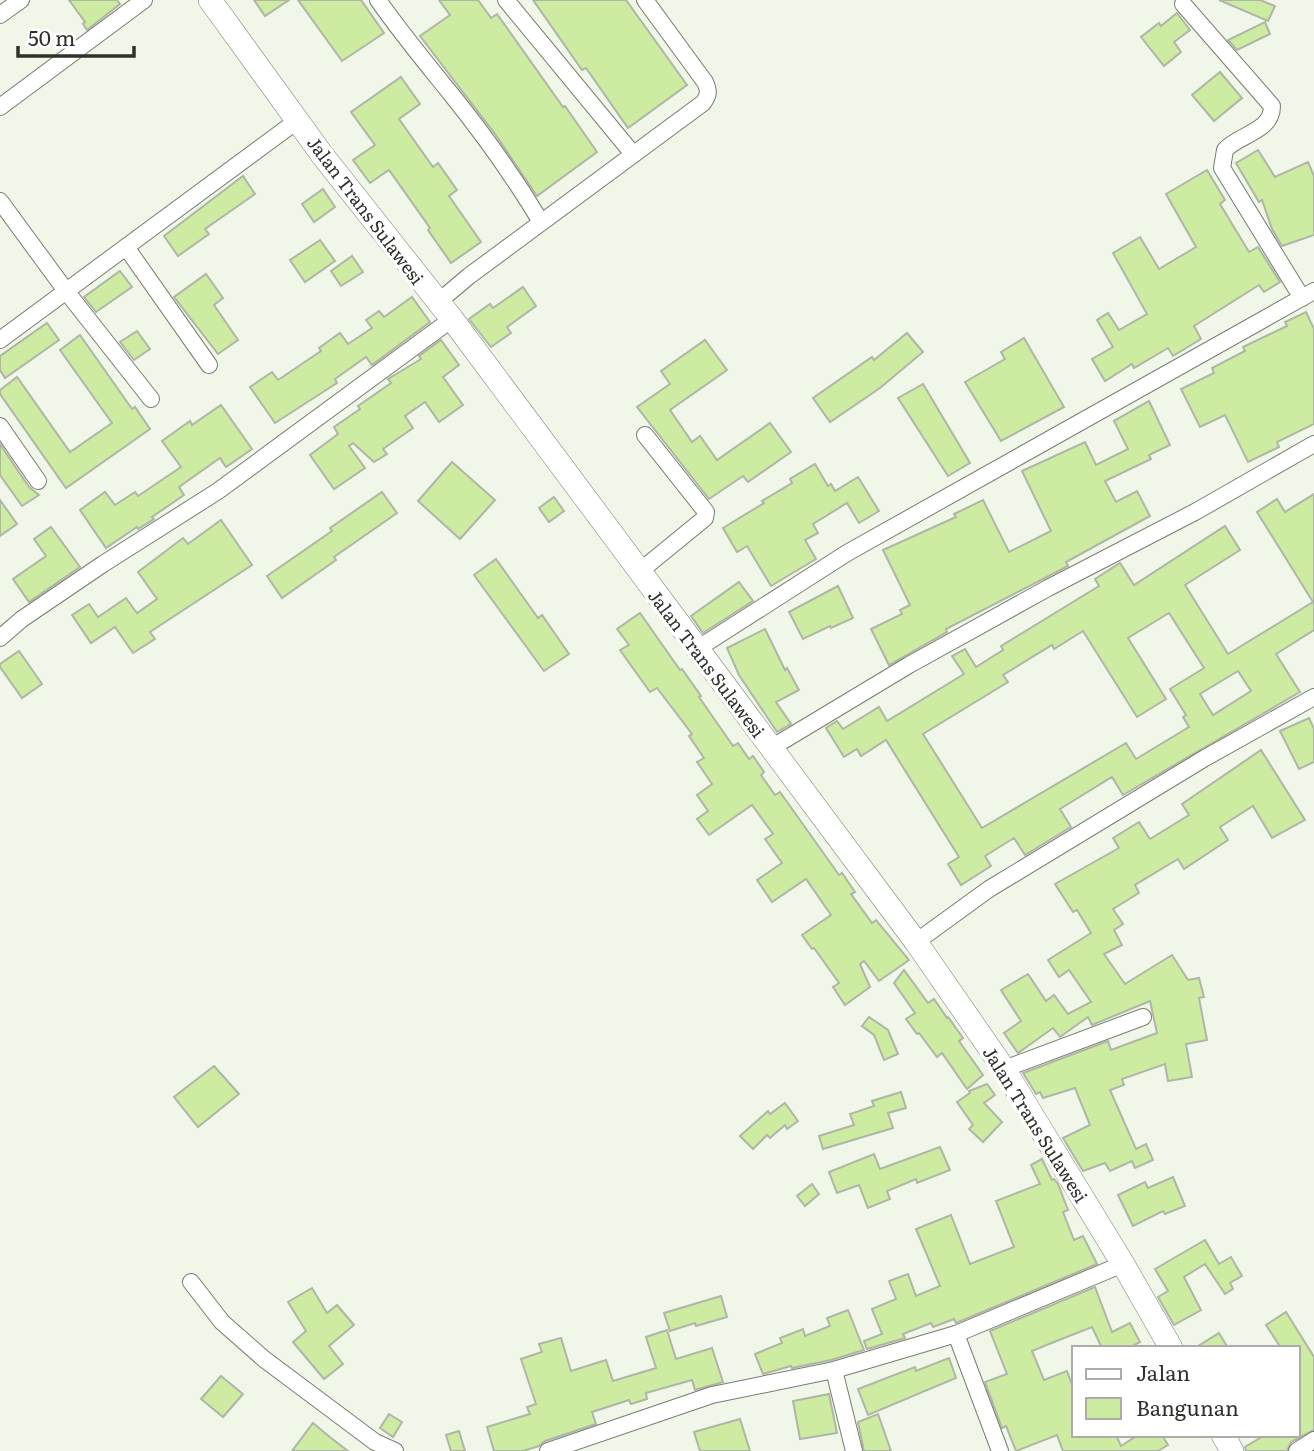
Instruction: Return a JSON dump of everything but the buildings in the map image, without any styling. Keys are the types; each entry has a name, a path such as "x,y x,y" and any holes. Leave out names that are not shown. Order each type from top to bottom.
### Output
{"highway":[{"name":"Jalan Trans Sulawesi","path":"210,0 916,942 1004,1069 1170,1346"}],"street":[{"path":"0,15 21,0"},
{"path":"0,107 144,0"},
{"path":"378,0 405,39 452,95 512,175 541,222"},
{"path":"506,0 633,154"},
{"path":"0,638 22,619 218,491 445,311 469,276 703,103 709,91 705,82 645,0"},
{"path":"697,649 847,553 1308,294 1222,168 1225,149 1265,124 1271,116 1272,106 1183,4"},
{"path":"0,340 298,120"},
{"path":"0,201 151,399"},
{"path":"126,247 209,365"},
{"path":"0,426 38,481"},
{"path":"639,572 705,517 706,512 645,435"},
{"path":"771,747 920,658 1195,512 1314,444"},
{"path":"916,942 989,889 1205,758 1314,697"},
{"path":"1004,1069 1143,1017"},
{"path":"548,1451 712,1395 834,1370 956,1334 1123,1265"},
{"path":"191,1282 222,1322 264,1359 375,1442 395,1451"},
{"path":"956,1334 1000,1451"},
{"path":"834,1370 854,1451"},
{"path":"1297,1451 1314,1440"}]}
